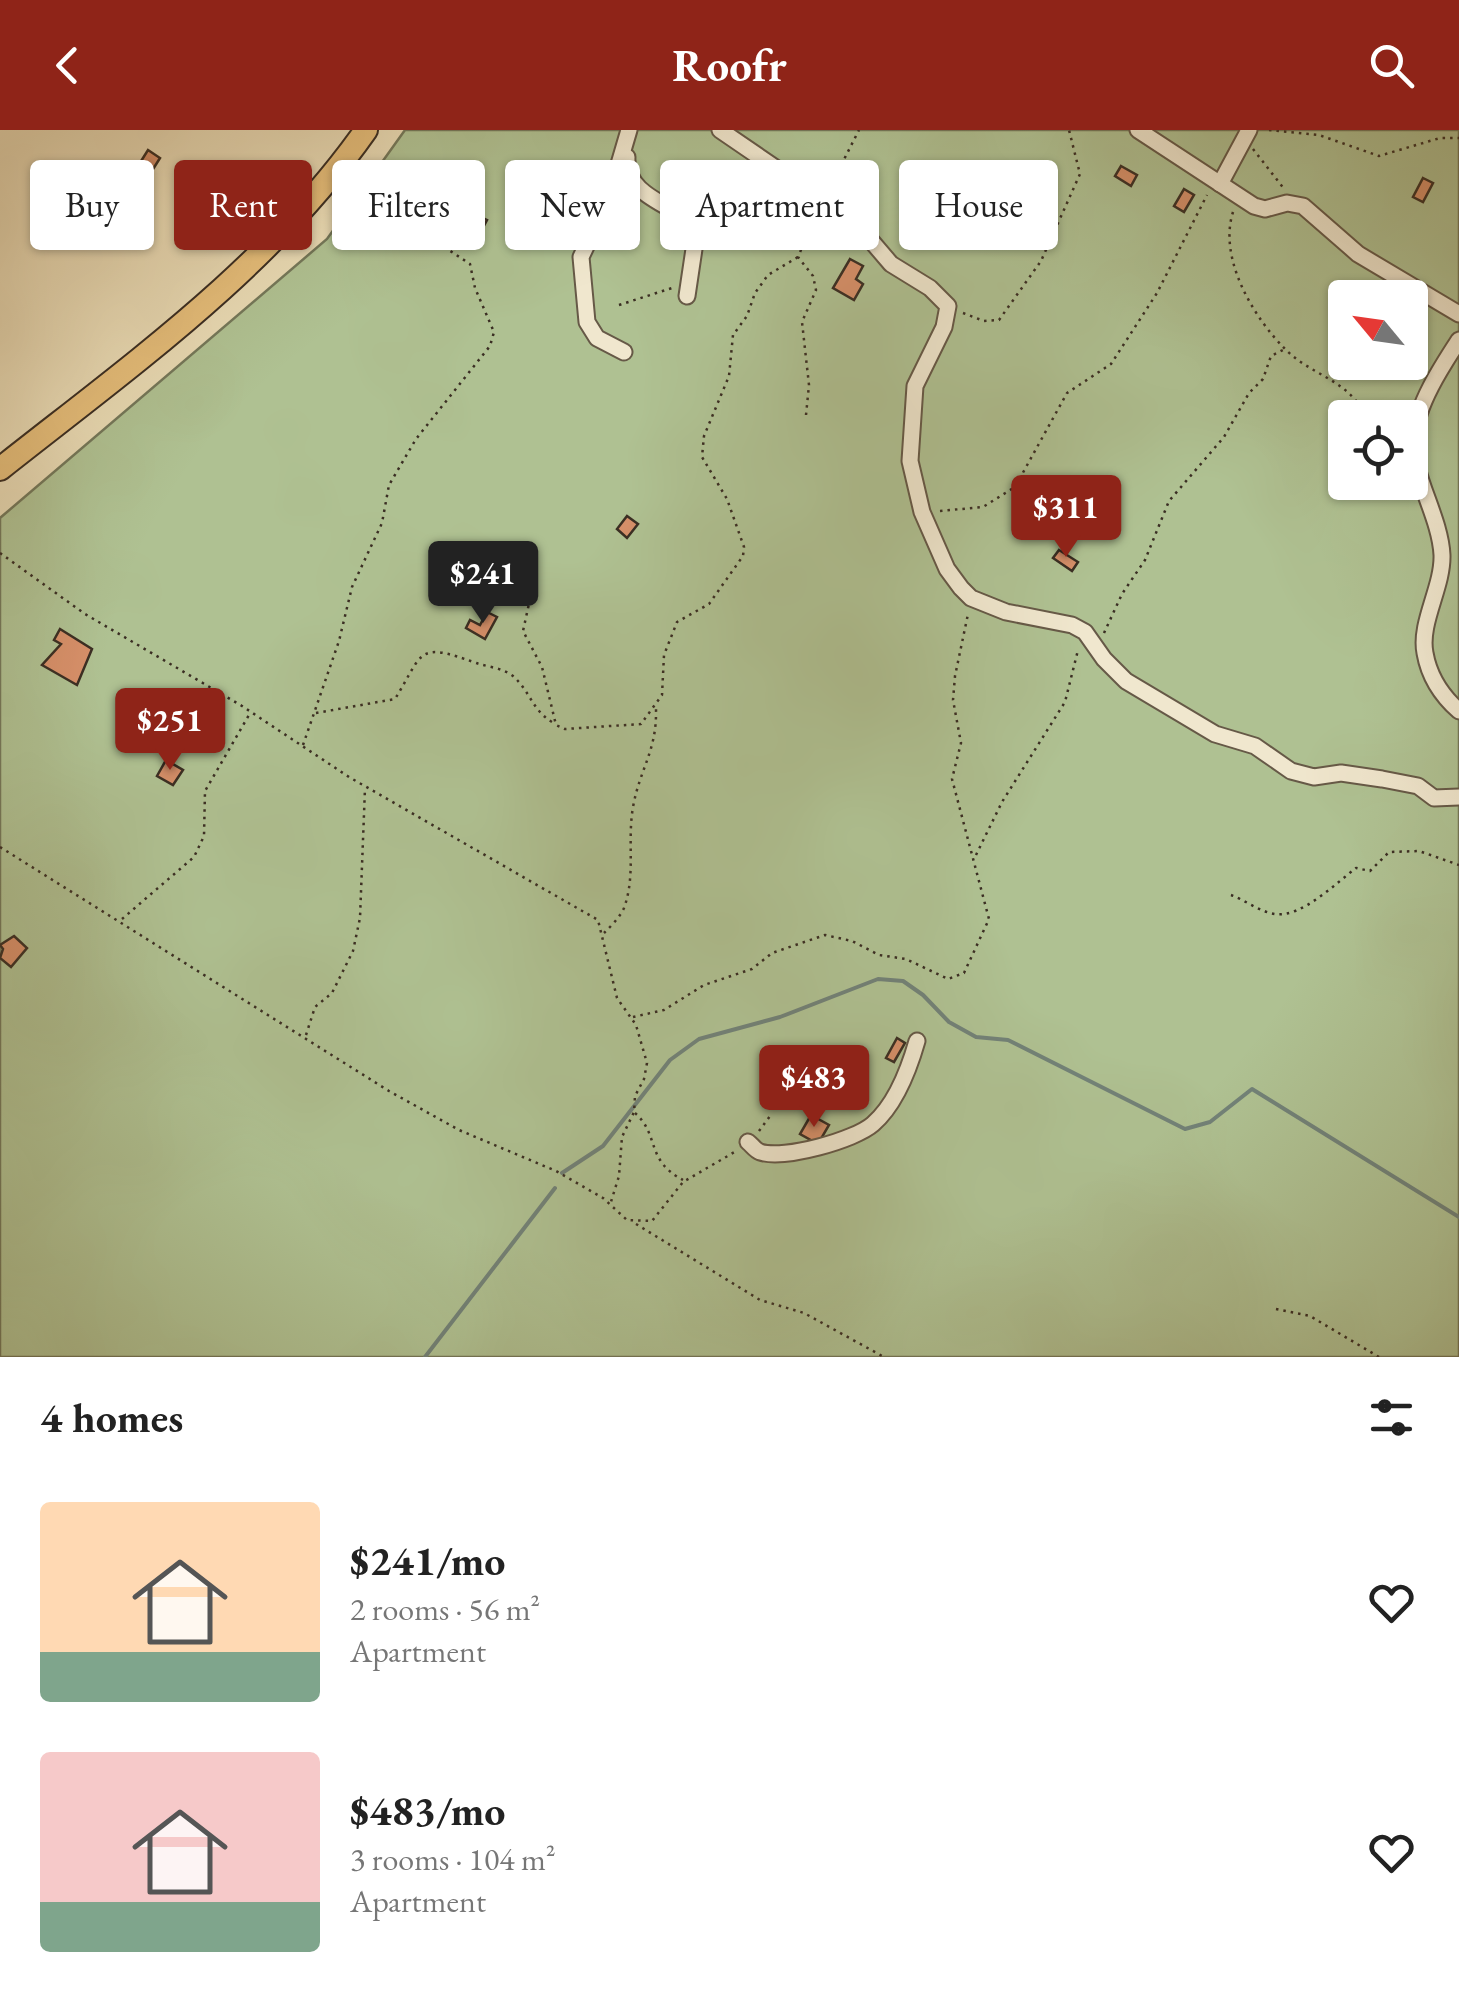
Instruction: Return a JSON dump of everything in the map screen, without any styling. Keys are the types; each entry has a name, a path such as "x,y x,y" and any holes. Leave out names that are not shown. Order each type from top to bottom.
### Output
{"main road":[{"path":"345,160 366,130"},
{"path":"0,470 208,303 281,233 332,176"}],"street":[{"path":"720,130 763,160"},
{"path":"1138,130 1237,196 1262,208 1296,203 1358,254 1459,314"},
{"path":"1218,182 1246,131"},
{"path":"628,134 626,173 633,186 688,219 694,250 690,288"},
{"path":"624,352 597,338 586,322 581,258 608,198 628,134"},
{"path":"879,250 890,264 930,288 948,306 944,327 915,386 910,461 922,512 947,568 971,598 1006,612 1085,632 1126,682 1215,734 1255,746 1291,771 1314,778 1341,773 1382,779 1418,786 1434,798 1459,797"},
{"path":"1459,340 1433,386 1413,440 1434,510 1442,561 1423,648 1429,672 1446,700 1459,711"},
{"path":"748,1142 760,1152 802,1150 844,1140 872,1125 888,1107 910,1066 917,1041"}],"path":[{"path":"844,160 859,130"},
{"path":"948,306 984,321 999,320 1007,313 1041,261 1080,174 1069,130"},
{"path":"1269,130 1319,135 1379,156 1440,138 1459,138"},
{"path":"1246,131 1252,148 1296,203"},
{"path":"922,512 983,508 1015,487 1067,393 1111,364 1218,182"},
{"path":"1237,196 1229,222 1237,276 1250,302 1284,348 1354,400"},
{"path":"312,754 302,747 339,641 352,587 382,522 389,485 416,439 485,353 494,332 475,288 470,264 449,250"},
{"path":"603,934 625,905 632,871 629,850 633,807 642,772 653,752 664,654 677,622 709,604 742,556 744,547 726,500 702,457 704,436 728,376 733,335 747,316 760,284 801,250"},
{"path":"798,256 813,276 816,290 802,322 809,385 806,414"},
{"path":"619,305 690,288"},
{"path":"1097,648 1122,594 1145,560 1169,501 1224,438 1249,393 1263,379 1271,356 1284,348"},
{"path":"0,553 85,614 365,787 598,920 618,998 632,1018 647,1063 644,1079 634,1096 634,1112 622,1137 619,1176 610,1204"},
{"path":"511,561 532,590 524,631 542,666 556,725"},
{"path":"632,1018 664,1010 704,985 752,969 772,953 825,934 852,940 879,955 906,959 948,979 964,974 989,919 952,779 961,743 954,700 955,676 971,598"},
{"path":"975,857 1002,802 1064,702 1073,661 1085,632"},
{"path":"314,714 395,700 416,659 427,652 445,652 510,674 535,711 565,728 637,726 656,708"},
{"path":"122,920 194,857 204,836 205,791 250,713"},
{"path":"306,1038 315,1007 332,992 353,951 360,918 365,787"},
{"path":"0,846 389,1091 459,1130 556,1171 760,1300 804,1312 884,1357"},
{"path":"1231,896 1278,915 1304,910 1320,892 1356,868 1370,871 1390,852 1419,851 1459,865"},
{"path":"634,1112 646,1123 660,1164 684,1181"},
{"path":"631,1220 652,1221 684,1181 726,1160 770,1116"},
{"path":"1276,1309 1310,1316 1379,1357"}],"green space":[{"path":"405,130 1459,130 1459,1357 0,1357 0,518 332,232 332,250 485,250 485,160 384,160"}],"building":[{"path":"148,150 160,158 154,168 154,160 142,160"},
{"path":"1121,166 1137,175 1131,186 1115,176"},
{"path":"1423,178 1433,183 1423,202 1413,197"},
{"path":"1184,189 1194,195 1184,212 1174,206"},
{"path":"850,259 863,266 856,279 863,284 854,300 833,288"},
{"path":"627,516 638,524 627,538 617,529"},
{"path":"1059,550 1078,562 1072,571 1053,558"},
{"path":"487,612 497,617 485,639 466,628 470,620 480,625"},
{"path":"60,629 92,649 77,685 42,665 61,644 54,640"},
{"path":"166,760 183,770 173,785 157,776"},
{"path":"14,936 27,948 11,967 0,958 0,945"},
{"path":"897,1038 905,1043 894,1062 886,1058"},
{"path":"811,1115 829,1125 818,1144 800,1134"}],"waterway":[{"path":"562,1173 603,1146 670,1060 699,1039 780,1017 878,979 903,981 949,1022 976,1037 1008,1040 1185,1129 1210,1122 1252,1089 1459,1217"},
{"path":"425,1357 555,1188"}]}
